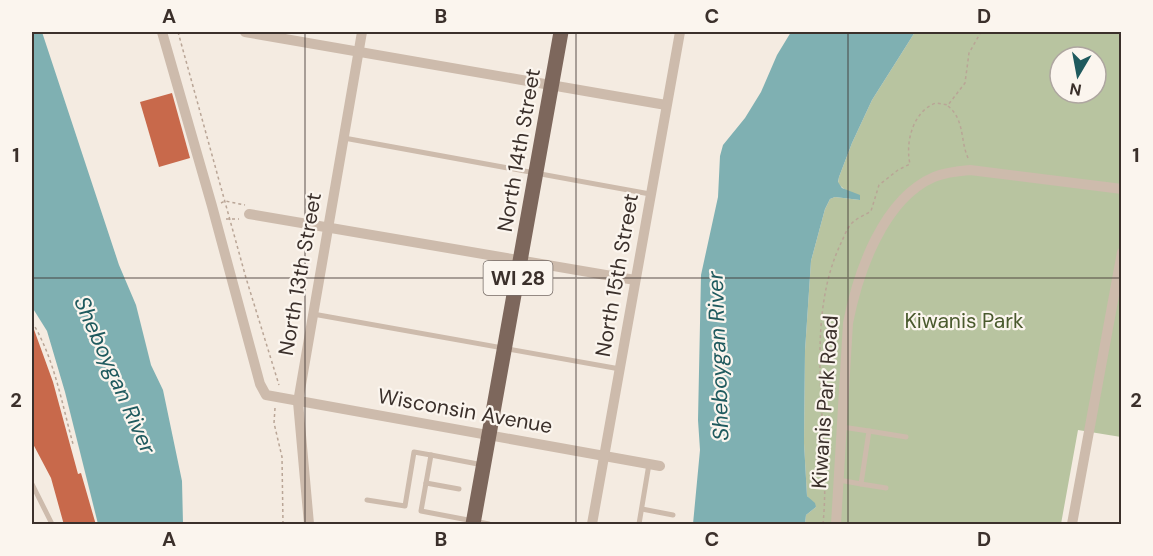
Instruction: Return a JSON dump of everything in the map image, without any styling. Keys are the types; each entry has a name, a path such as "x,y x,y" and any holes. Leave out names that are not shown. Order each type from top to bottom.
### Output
{"main road":[{"name":"North 14th Street","path":"479,523 490,436 561,32"}],"street":[{"path":"162,32 216,221"},
{"path":"245,32 666,105"},
{"name":"North 13th Street","path":"309,525 298,402 362,32"},
{"name":"North 15th Street","path":"592,525 680,32"},
{"name":"Kiwanis Park Road","path":"836,525 850,313 857,284 875,242 886,221 901,202 914,189 942,174 970,170 1122,189"},
{"path":"249,214 635,280"},
{"name":"Wisconsin Avenue","path":"216,221 264,393 276,398 655,465"},
{"path":"1072,525 1122,252"}],"lane":[{"path":"344,138 650,194"},
{"path":"313,314 620,369"},
{"path":"842,427 906,437"},
{"path":"861,484 869,431"},
{"path":"367,500 405,506 414,452 485,466"},
{"path":"431,455 421,511 479,523"},
{"path":"639,525 655,465"},
{"path":"839,480 886,488"},
{"path":"426,483 459,489"},
{"path":"32,484 52,525"},
{"path":"642,509 673,515"}],"path":[{"path":"178,32 229,218 279,384 274,415 282,458 283,525"},
{"path":"948,105 960,120 970,170"},
{"path":"212,206 225,201 249,205 249,220 229,218 216,221"},
{"path":"32,322 41,337 73,444"}],"green space":[{"name":"Kiwanis Park","path":"915,32 1121,32 1121,437 1078,430 1061,524 805,524 806,515 816,507 807,496 804,443 805,351 811,261 825,209 830,199 835,197 860,200 838,183 852,143 872,100"}],"water":[{"name":"Sheboygan River","path":"32,32 42,32 119,265 136,305 151,365 163,390 182,481 183,524 98,524 65,392 47,331 32,307"},
{"name":"Sheboygan River","path":"791,32 915,32 872,100 839,177 838,182 842,188 860,195 860,200 835,197 830,199 825,209 811,261 805,351 804,443 807,496 816,507 806,515 805,524 693,524 700,450 698,420 701,275 718,197 720,156 723,145 745,118 761,92 777,55"}],"building":[{"path":"172,93 190,158 159,167 140,102"},
{"path":"32,324 53,382 78,474 81,473 96,525 64,525 51,478 32,442"}]}
